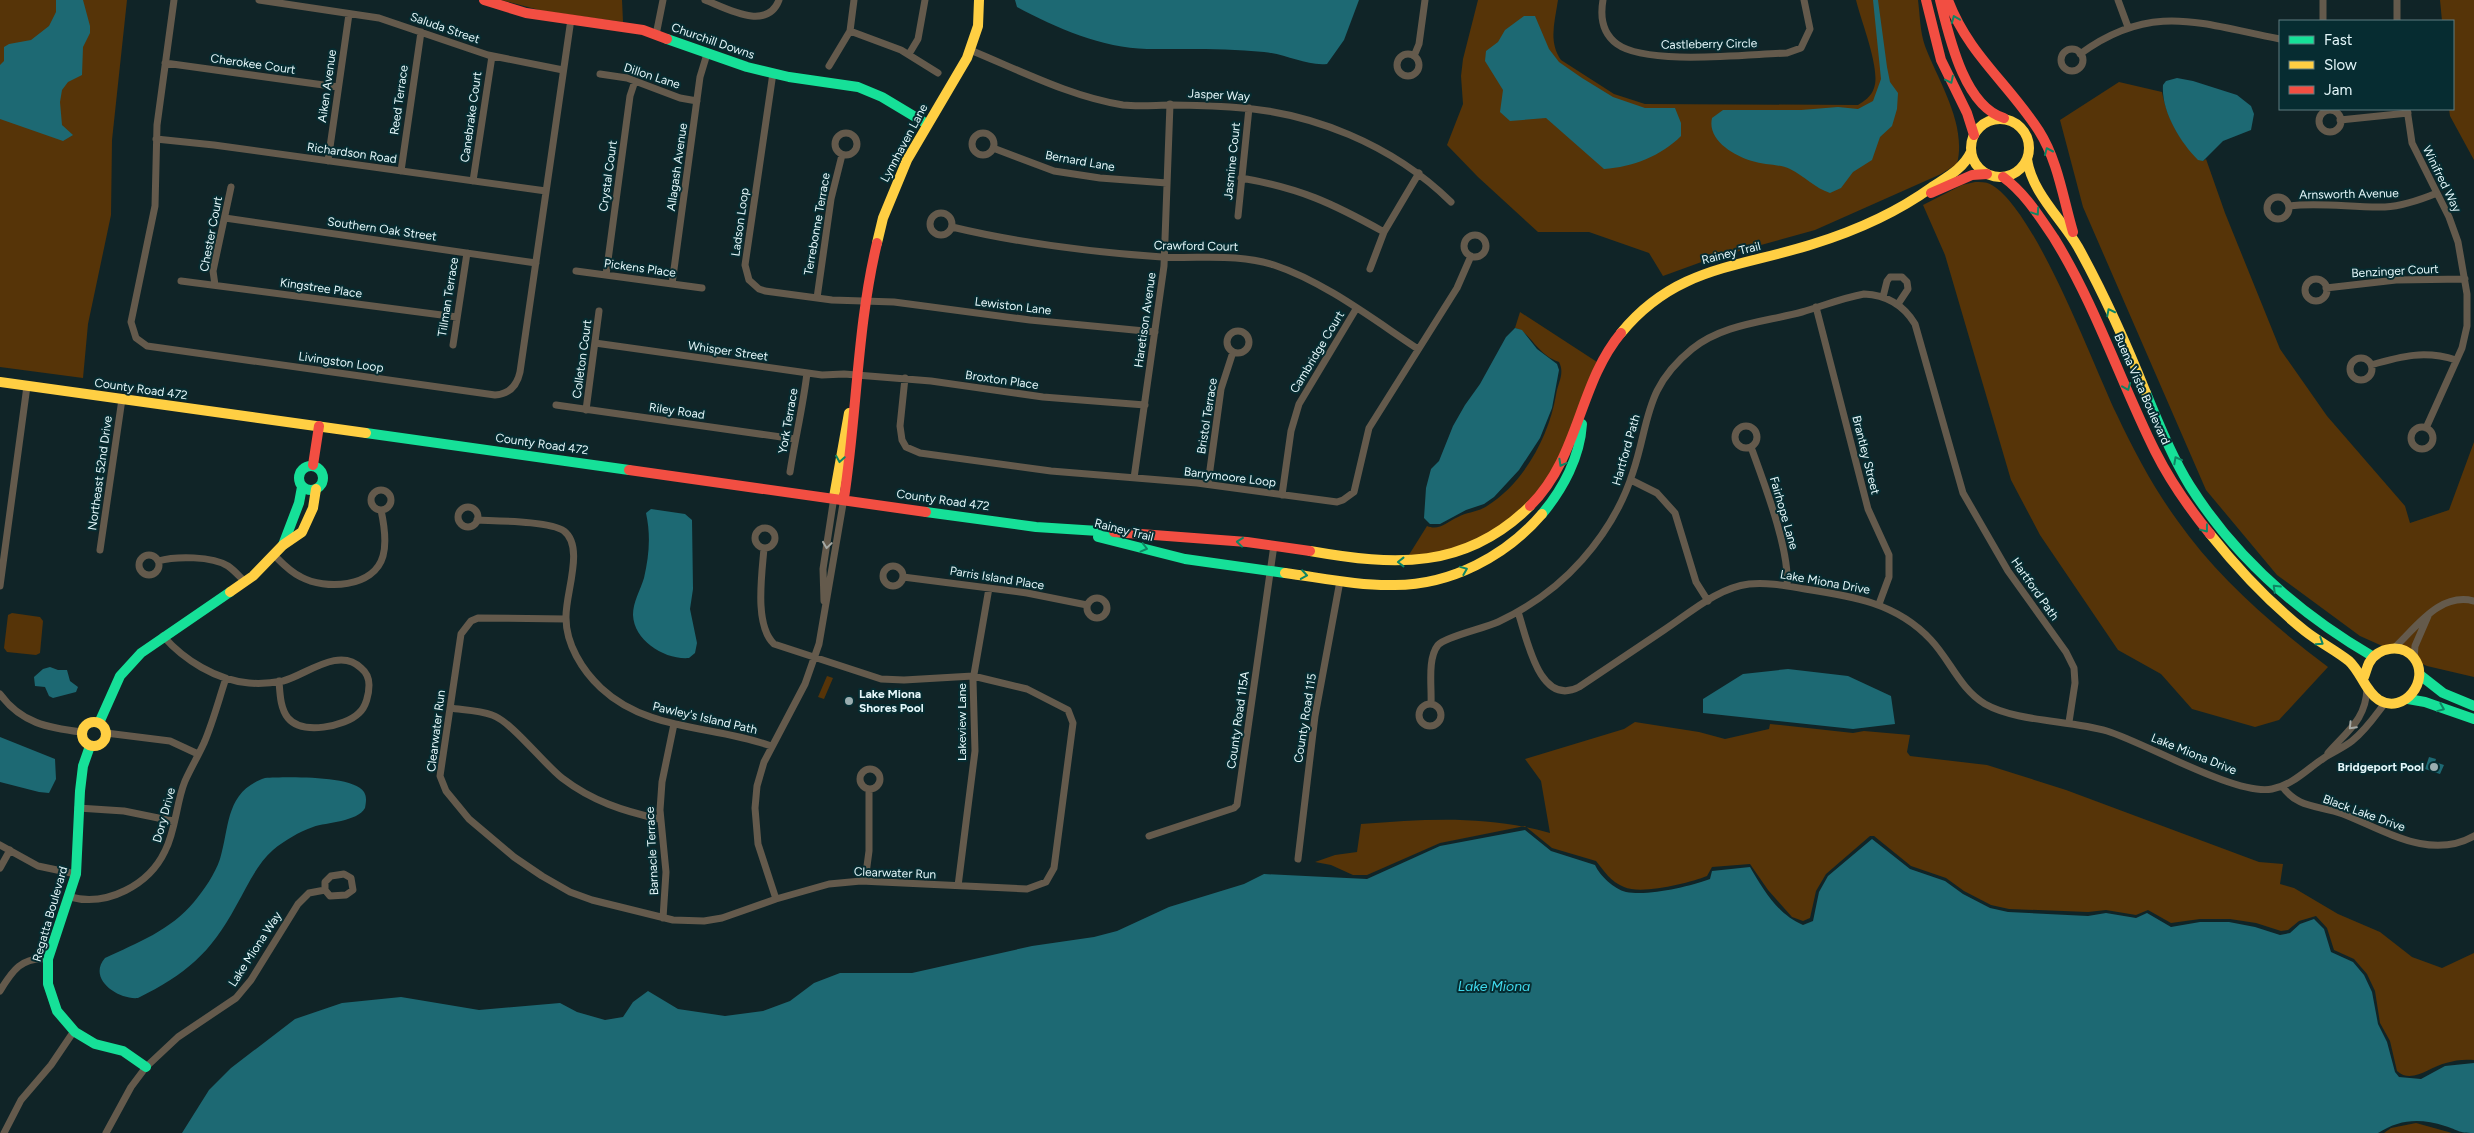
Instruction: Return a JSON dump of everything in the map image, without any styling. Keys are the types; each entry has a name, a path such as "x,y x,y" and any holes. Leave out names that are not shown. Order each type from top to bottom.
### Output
{"street":[{"name":"Livingston Loop","path":"174,0 156,139 155,206 131,322 136,338 147,346 501,394 512,389 518,379 571,19"},
{"name":"Saluda Street","path":"260,0 379,18 492,56 564,70"},
{"name":"Churchill Downs","path":"484,0 526,13 630,27 656,34 707,54 773,73 868,90 927,124"},
{"path":"656,34 663,0"},
{"path":"705,0 757,17 769,13 779,0"},
{"path":"829,66 850,31 854,0"},
{"path":"909,54 918,39 925,0"},
{"name":"Lynnhaven Lane","path":"839,498 845,430 854,395 878,238 888,202 902,169 970,50 978,26 979,0"},
{"path":"1414,56 1419,44 1425,0"},
{"name":"Castleberry Circle","path":"1603,0 1600,15 1603,27 1617,44 1630,50 1656,56 1795,52 1804,44 1810,29 1804,0"},
{"path":"1926,0 1938,52 1950,80 1969,113 1974,136 1971,152 1974,161 1988,174 2003,177 2013,174 2022,168 2027,159 2030,149 2028,139 2024,130 1983,106 1969,84 1948,32 1940,0"},
{"path":"1948,0 1960,32 1976,57 2020,106 2040,132 2053,163 2078,248"},
{"path":"2118,0 2128,27"},
{"path":"2323,0 2323,20"},
{"path":"2397,0 2397,20"},
{"name":"Aiken Avenue","path":"328,161 349,14"},
{"path":"2080,54 2106,37 2128,27 2162,20 2181,20 2279,39"},
{"path":"850,31 909,54 938,73"},
{"name":"Reed Terrace","path":"401,171 421,32"},
{"name":"Jasper Way","path":"970,50 1095,99 1140,106 1170,104 1249,108 1286,114 1336,130 1381,150 1419,174 1451,202"},
{"name":"Allagash Avenue","path":"672,284 701,68 707,54"},
{"name":"Canebrake Court","path":"473,181 492,56"},
{"name":"Cherokee Court","path":"165,63 338,87"},
{"name":"Ladson Loop","path":"773,73 746,274 748,280 759,289 817,298 868,300"},
{"name":"Dillon Lane","path":"600,74 635,81 680,98 697,101"},
{"name":"Crystal Court","path":"606,275 630,96 635,81"},
{"name":"Haretison Avenue","path":"1134,478 1164,257 1170,104"},
{"name":"Jasmine Court","path":"1238,216 1249,108"},
{"path":"2340,120 2408,111"},
{"name":"Winifred Way","path":"2408,111 2412,143 2454,230 2466,280 2467,326 2456,360 2426,428"},
{"path":"1974,136 1984,124 1999,119 2007,119"},
{"name":"Richardson Road","path":"156,139 214,145 546,191"},
{"name":"Bernard Lane","path":"993,148 1054,171 1100,178 1167,183"},
{"name":"Rainey Trail","path":"1921,197 1964,165 1971,152"},
{"name":"Terrebonne Terrace","path":"817,298 831,198 842,155"},
{"name":"Buena Vista Boulevard","path":"2027,159 2028,172 2034,184 2059,217 2078,248 2125,342 2162,430 2190,485 2222,532 2285,597 2348,642 2372,656"},
{"path":"1370,269 1384,232 1419,174"},
{"name":"Rainey Trail","path":"1080,532 1196,536 1274,545 1356,559 1397,562 1425,560 1468,548 1511,523 1539,497 1563,462 1581,419 1590,388 1608,350 1629,322 1661,294 1705,272 1798,249 1842,234 1972,175 1988,174"},
{"name":"Buena Vista Boulevard","path":"2003,177 2016,185 2029,201 2066,257 2116,361 2147,437 2183,500 2222,551 2266,598 2315,639 2346,659 2364,677"},
{"path":"1241,178 1286,187 1322,199 1384,232"},
{"name":"Chester Court","path":"215,285 214,271 231,187"},
{"name":"Arnsworth Avenue","path":"2289,206 2318,203 2385,207 2410,203 2437,193"},
{"name":"Southern Oak Street","path":"225,218 536,263"},
{"name":"Crawford Court","path":"952,227 1032,245 1164,257 1222,256 1273,265 1307,279 1418,349"},
{"name":"Tillman Terrace","path":"453,345 466,253"},
{"name":"Barrymoore Loop","path":"905,378 900,434 906,447 912,451 1021,467 1208,484 1337,502 1354,492 1369,428 1457,288 1471,256"},
{"name":"Pickens Place","path":"576,271 702,288"},
{"path":"1884,297 1887,281 1890,277 1902,276 1907,282 1908,289 1898,304"},
{"name":"Benzinger Court","path":"2326,288 2396,280 2466,280"},
{"name":"Kingstree Place","path":"181,281 457,318"},
{"name":"Hartford Path","path":"1431,704 1432,657 1439,644 1448,638 1484,628 1518,612 1555,586 1583,559 1611,520 1630,480 1649,406 1664,378 1684,356 1721,332 1816,308 1857,295 1884,297 1898,304 1910,315 1919,333 1963,493 2008,571 2066,652 2074,668 2075,683 2069,722"},
{"name":"Lewiston Lane","path":"868,300 914,304 1030,320 1155,332"},
{"name":"Brantley Street","path":"1816,308 1868,509 1888,556 1889,577 1879,604"},
{"name":"Cambridge Court","path":"1282,494 1291,432 1299,404 1356,309"},
{"name":"Colleton Court","path":"586,410 600,311"},
{"name":"Whisper Street","path":"595,343 807,373 857,376"},
{"name":"Bristol Terrace","path":"1208,484 1221,389 1233,352"},
{"path":"2371,365 2416,354 2436,354 2456,360"},
{"name":"York Terrace","path":"790,472 795,439 800,424 807,373"},
{"name":"Broxton Place","path":"857,376 905,378 1042,397 1145,405"},
{"name":"County Road 472","path":"0,382 1080,532"},
{"path":"0,586 27,386"},
{"name":"Northeast 52nd Drive","path":"100,550 122,400"},
{"name":"Riley Road","path":"556,406 795,439"},
{"name":"Rainey Trail","path":"1080,532 1186,559 1340,581 1391,586 1426,582 1468,569 1503,551 1530,528 1558,492 1578,447 1583,426 1581,419"},
{"path":"313,466 319,426"},
{"name":"Fairhope Lane","path":"1751,447 1770,503 1787,565 1787,586"},
{"path":"283,545 300,506 302,487 299,480 300,472 305,467 313,466 320,469 323,476 322,484 316,489 309,490 302,487"},
{"path":"1630,480 1657,492 1675,513 1696,582 1708,601"},
{"path":"99,722 120,676 141,654 164,636 244,582 283,545 302,532 312,510 316,489"},
{"path":"776,899 758,844 755,808 757,786 771,746 805,684 815,658 825,611 823,569 839,498"},
{"path":"300,506 312,510"},
{"path":"274,555 292,572 308,580 344,584 361,580 376,570 384,555 381,510"},
{"name":"Pawley's Island Path","path":"478,520 551,526 563,530 569,536 575,549 566,619 567,631 577,659 600,687 628,709 655,720 752,739 771,746"},
{"name":"County Road 115A","path":"1149,836 1234,808 1237,805 1274,545"},
{"name":"Clearwater Run","path":"566,619 478,618 471,621 461,634 440,776 446,791 469,819 514,857 570,892 663,918 684,921 722,918 776,899 828,884 865,881 1027,889 1046,882 1054,868 1073,723 1072,716 1063,705 1027,689 974,676 881,679 783,648 769,639 763,624 761,588 764,548"},
{"path":"158,561 177,557 219,562 233,569 244,582"},
{"name":"Parris Island Place","path":"903,577 1027,593 1087,605"},
{"name":"County Road 115","path":"1298,859 1315,716 1340,581"},
{"name":"Lake Miona Drive","path":"1518,612 1540,675 1551,688 1565,692 1579,687 1708,601 1739,586 1757,583 1853,596 1879,604 1906,619 1931,639 1960,680 1983,703 2006,713 2069,722 2120,736 2240,785 2265,790 2282,786 2324,757 2351,742 2367,727 2385,703"},
{"name":"Lakeview Lane","path":"958,886 975,751 974,676 988,588"},
{"path":"2394,648 2439,606 2453,600 2474,602"},
{"path":"2408,699 2417,688 2420,675 2414,658 2415,646 2429,614"},
{"path":"164,636 186,658 226,678 250,683 279,681 325,663 344,660 352,662 364,670 369,684 366,702 358,714 332,725 309,726 295,723 285,714 279,681"},
{"path":"2414,658 2405,651 2394,648 2382,650 2372,656 2366,666 2364,677 2367,688 2375,697 2385,703 2397,703 2408,699 2426,702 2474,720"},
{"path":"2420,675 2443,693 2474,706"},
{"name":"Dory Drive","path":"70,897 81,900 102,899 123,892 144,878 156,865 166,850 185,781 198,754 226,678"},
{"name":"Lake Miona Drive","path":"2324,757 2362,715 2367,704 2367,688"},
{"path":"0,694 20,716 37,724 82,732"},
{"path":"450,708 492,715 504,721 540,759 563,779 600,802 622,811 659,819"},
{"path":"99,722 104,727 106,733 102,744 90,746 84,742 82,732 88,723 99,722"},
{"name":"Barnacle Terrace","path":"663,918 666,872 659,819 662,782 674,724"},
{"path":"106,733 170,741 198,754"},
{"name":"Regatta Boulevard","path":"90,746 83,766 78,808 76,874 48,960 48,984 52,999 66,1024 74,1031 95,1044 123,1051 146,1067"},
{"name":"Black Lake Drive","path":"2282,786 2288,795 2298,802 2338,813 2382,832 2409,841 2444,846 2460,843 2474,836"},
{"path":"865,881 869,851 869,789"},
{"path":"78,808 124,811 173,821"},
{"path":"0,845 38,866 76,874"},
{"path":"0,868 10,850"},
{"name":"Lake Miona Way","path":"106,1133 131,1087 146,1067 178,1037 236,998 251,980 298,904 309,893 325,890"},
{"path":"0,991 12,972 24,962 30,959 48,960"},
{"path":"4,1133 21,1100 51,1065 74,1031"}],"shaded area":[{"path":"0,0 127,0 112,140 111,215 88,324 83,378 0,367"},
{"path":"501,0 622,0 623,22 543,11"},
{"path":"1478,0 1558,0 1554,23 1554,39 1557,53 1561,60 1614,94 1645,104 1858,105 1871,94 1874,88 1875,70 1870,45 1856,0 1918,0 1923,41 1955,119 1959,149 1957,164 1941,174 1815,230 1707,260 1663,276 1649,253 1589,232 1538,232 1478,177 1447,145 1463,104 1461,76 1463,59"},
{"path":"2440,0 2474,0 2474,160 2450,116 2449,110 2454,110 2454,20 2442,20"},
{"path":"2119,82 2162,92 2167,112 2176,131 2195,155 2203,161 2206,159 2225,213 2280,349 2327,416 2405,506 2410,523 2449,510 2474,442 2474,677 2427,666 2360,636 2277,575 2206,490 2083,207 2060,120"},
{"path":"1975,182 1990,184 2007,198 2044,254 2130,442 2152,482 2177,520 2210,561 2246,599 2328,667 2279,720 2255,727 2192,709 2161,674 2118,650 2040,535 2011,480 1945,255 1923,205 1962,185"},
{"path":"1520,312 1597,362 1560,458 1552,474 1529,502 1515,515 1485,536 1452,550 1407,558 1427,526 1443,525 1461,515 1484,508 1500,496 1523,472 1541,442 1553,411 1561,366 1559,362 1539,349 1521,330 1515,328"},
{"path":"12,613 40,617 43,621 40,653 36,655 7,652 4,648 8,615"},
{"path":"827,676 833,678 824,699 818,697"},
{"path":"1635,722 1699,732 1725,739 1769,729 1770,724 1853,733 1864,731 1910,735 1907,752 1910,756 1987,765 2066,790 2259,862 2283,864 2280,884 2294,888 2338,914 2380,932 2412,957 2442,968 2474,953 2474,1060 2449,1062 2409,1076 2397,1071 2390,1041 2380,1023 2375,991 2367,974 2354,959 2334,950 2327,928 2316,916 2299,921 2288,930 2281,931 2256,923 2230,919 2200,919 2171,923 2148,910 2136,915 2106,910 2088,912 2009,909 1991,905 1964,891 1946,878 1911,866 1874,836 1870,836 1826,874 1816,891 1810,918 1803,921 1792,917 1768,890 1750,864 1712,867 1707,876 1678,885 1642,890 1632,889 1615,882 1596,861 1552,848 1527,827 1550,833 1541,781 1525,759 1624,729"},
{"path":"1456,820 1503,823 1522,827 1440,843 1367,875 1353,875 1331,865 1315,862 1335,855 1357,852 1361,824"},
{"path":"2416,1123 2452,1133 2384,1133 2391,1128"}],"water":[{"path":"56,0 83,0 90,26 90,33 83,47 82,75 68,82 62,90 60,102 62,125 73,135 63,141 0,119 0,65 4,61 4,47 9,44 31,40 49,26 56,12"},
{"path":"1015,0 1359,0 1344,40 1327,64 1319,64 1264,52 1220,49 1147,49 1113,45 1096,41 1047,22 1017,7"},
{"path":"1873,0 1878,0 1890,82 1898,93 1897,109 1892,126 1880,137 1872,160 1853,172 1841,188 1830,193 1790,169 1757,162 1737,155 1717,140 1713,133 1712,118 1723,110 1801,110 1838,107 1858,109 1873,101 1881,79"},
{"path":"1524,16 1535,16 1549,49 1559,62 1613,97 1645,108 1675,108 1681,123 1681,136 1665,149 1646,159 1625,166 1604,169 1546,118 1510,121 1500,112 1503,90 1485,61 1486,51 1498,42 1505,30"},
{"path":"2177,78 2237,95 2251,106 2254,114 2251,130 2223,141 2203,161 2198,160 2178,135 2165,105 2163,85 2166,81"},
{"path":"1515,328 1522,330 1537,349 1557,364 1559,370 1552,408 1540,438 1519,470 1494,497 1484,504 1466,510 1440,524 1430,524 1424,518 1426,488 1431,469 1439,461 1453,426 1465,405 1480,384 1506,337"},
{"path":"651,509 685,514 692,520 693,589 690,609 697,643 695,653 689,658 670,656 652,647 639,633 635,624 634,606 644,578 648,554 649,538 646,513"},
{"path":"50,667 58,670 67,670 70,681 78,687 76,692 53,698 49,696 45,687 35,686 34,677 43,669"},
{"path":"1788,669 1848,676 1891,696 1895,724 1853,729 1703,713 1703,699 1743,674"},
{"path":"0,737 55,759 56,779 49,793 0,782"},
{"name":"Bridgeport Pool","path":"2429,757 2436,759 2435,762 2444,765 2440,774 2425,769"},
{"path":"265,778 317,778 347,782 357,786 364,792 366,798 365,808 361,813 349,819 319,825 303,831 273,850 257,869 216,937 206,950 183,971 138,998 122,996 107,987 100,973 100,966 105,958 164,928 185,912 194,902 209,882 218,865 231,811 236,801 242,792 252,784"},
{"name":"Lake Miona","path":"1525,830 1551,851 1595,865 1608,882 1626,892 1646,893 1668,890 1710,879 1712,871 1750,867 1772,901 1786,915 1803,925 1813,921 1819,892 1828,876 1872,839 1910,869 1945,881 1963,894 1990,908 2008,912 2088,916 2106,913 2136,918 2147,913 2171,927 2200,922 2229,922 2255,927 2280,935 2290,933 2300,924 2314,919 2324,929 2331,952 2353,962 2364,975 2372,992 2378,1024 2387,1042 2395,1072 2399,1077 2421,1079 2445,1066 2474,1063 2474,1133 2461,1132 2436,1123 2410,1121 2386,1128 2378,1133 182,1133 209,1090 231,1068 295,1019 342,1003 401,997 479,1010 560,1003 577,1012 605,1020 623,1017 633,1002 648,991 678,1009 725,1016 763,1011 790,1001 814,983 840,973 912,973 1032,946 1094,937 1117,931 1169,907 1244,884 1264,874 1367,879 1440,846"}],"traffic: fast":[{"path":"667,39 747,67 789,77 858,87 882,97 927,124"},
{"path":"2146,393 2183,475 2227,537 2271,582 2295,602 2345,640 2372,656"},
{"path":"1542,514 1557,494 1569,472 1578,448 1582,424"},
{"path":"366,433 629,470"},
{"path":"311,466 320,469 323,478 320,487 311,490 302,487 299,478 302,469 311,466"},
{"path":"283,545 299,503 302,487"},
{"path":"926,512 1036,527 1114,532"},
{"path":"1098,537 1185,559 1285,573"},
{"path":"99,723 120,676 141,653 230,592"},
{"path":"2420,675 2443,693 2474,706"},
{"path":"2408,699 2425,702 2474,719"},
{"path":"90,746 83,766 80,791 76,874 48,959 48,984 57,1011 75,1032 95,1044 123,1051 146,1067"}],"traffic: slow":[{"path":"877,243 883,218 907,160 967,58 978,26 979,0"},
{"path":"2000,119 2011,121 2021,127 2027,137 2029,148 2027,159 2021,169 2011,175 2000,177 1989,175 1979,169 1973,159 1971,148 1973,137 1979,127 1989,121 2000,119"},
{"path":"1621,333 1642,311 1663,295 1685,282 1733,265 1829,239 1890,213 1954,172 1964,163 1971,152"},
{"path":"2027,159 2030,171 2041,194 2078,247 2097,283 2123,337 2146,393"},
{"path":"0,382 366,433"},
{"path":"834,497 849,413"},
{"path":"230,592 253,576 283,545 302,532 313,508 316,489"},
{"path":"1310,551 1371,559 1400,560 1428,558 1454,552 1480,542 1505,527 1530,506"},
{"path":"1285,573 1381,585 1416,584 1437,580 1457,574 1494,555 1512,543 1542,514"},
{"path":"2210,534 2243,573 2279,609 2310,635 2349,661 2357,670 2370,692 2379,700 2397,703 2406,699 2417,685 2419,676 2418,667 2414,658 2409,653 2403,650 2390,649 2378,653 2373,658 2364,677"},
{"path":"94,722 103,725 106,734 103,743 94,746 85,743 82,734 85,725 94,722"}],"traffic: jam":[{"path":"484,0 526,13 643,30 667,39"},
{"path":"1926,0 1941,60 1967,113 1974,135"},
{"path":"1940,0 1960,68 1969,85 1978,100 1990,111 2004,118"},
{"path":"1948,0 1966,37 2027,114 2046,143 2059,180 2073,232"},
{"path":"1931,193 1972,175 1987,174"},
{"path":"2003,177 2031,205 2054,238 2083,290 2155,451 2180,494 2210,534"},
{"path":"844,498 865,306 877,243"},
{"path":"1530,506 1547,486 1559,465 1596,375 1607,353 1621,333"},
{"path":"313,465 319,426"},
{"path":"629,470 926,512"},
{"path":"1114,532 1247,542 1310,551"}],"place":[{"name":"Lake Miona Shores Pool","path":"849,701"},
{"name":"Bridgeport Pool","path":"2434,767"}]}
